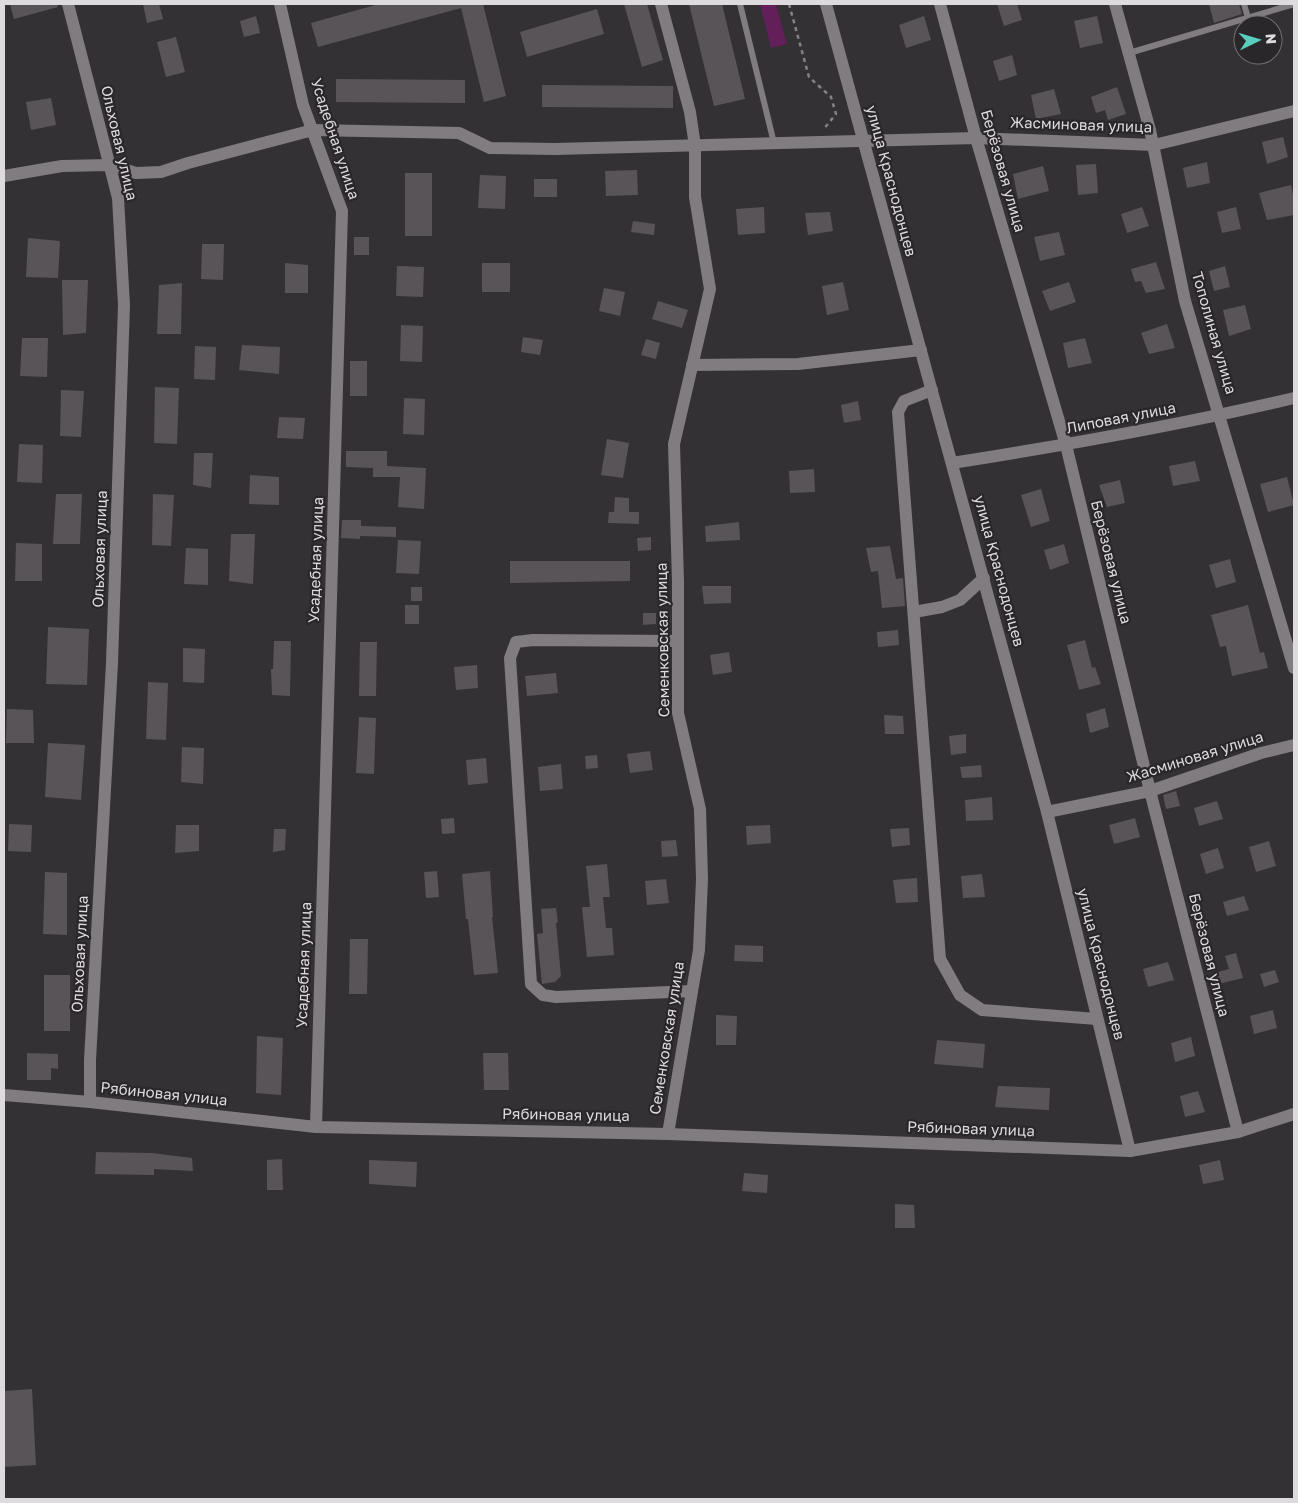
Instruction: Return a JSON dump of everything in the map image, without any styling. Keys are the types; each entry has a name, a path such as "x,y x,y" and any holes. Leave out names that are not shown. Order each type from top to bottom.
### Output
{"street":[{"name":"Ольховая улица","path":"68,4 118,198 124,305 112,663 90,1060 90,1102"},
{"name":"Усадебная улица","path":"280,4 303,105 342,211 316,1127"},
{"name":"Семенковская улица","path":"661,4 690,112 696,146 695,197 710,289 674,444 678,582 678,713 700,809 701,888 698,950 668,1134"},
{"name":"улица Краснодонцев","path":"826,4 1047,812 1130,1150"},
{"name":"Берёзовая улица","path":"940,4 976,138 1066,445 1150,791 1238,1132"},
{"name":"Тополиная улица","path":"1115,4 1154,145 1185,301 1294,668"},
{"name":"Жасминовая улица","path":"4,176 62,166 110,165 136,173 161,172 313,130 459,134 490,148 555,149 696,146 862,139 976,138 1154,145 1294,111"},
{"path":"692,364 798,364 921,350"},
{"path":"932,390 904,401 898,412 940,958 960,995 982,1010 1098,1019"},
{"name":"Липовая улица","path":"952,463 1066,445 1220,416 1294,398"},
{"path":"914,612 942,607 960,600 984,578"},
{"path":"678,641 533,640 516,642 510,658 531,984 543,995 556,997 692,991"},
{"name":"Жасминовая улица","path":"1047,812 1150,791 1261,753 1294,745"},
{"name":"Рябиновая улица","path":"4,1095 90,1102 316,1127 668,1134 1130,1150 1238,1132 1294,1114"}],"lane":[{"path":"740,4 774,142"},
{"path":"1258,15 1291,5"},
{"path":"1128,53 1233,22"}],"path":[{"path":"789,4 809,77 831,97 836,114 822,132 822,141"}],"shaded area":[{"path":"760,4 776,4 787,44 771,48"}],"building":[{"path":"10,4 57,4 58,7 14,19"},
{"path":"143,4 159,4 163,19 147,23"},
{"path":"379,4 483,4 506,96 484,102 461,8 318,47 311,23"},
{"path":"624,4 647,4 663,60 642,67"},
{"path":"689,4 722,4 745,99 714,106"},
{"path":"997,4 1017,4 1022,20 1004,26"},
{"path":"1209,4 1239,4 1242,14 1233,15 1233,17 1214,23"},
{"path":"597,9 604,34 527,57 520,32"},
{"path":"256,16 260,33 244,37 240,21"},
{"path":"924,16 931,40 906,48 899,25"},
{"path":"1097,16 1103,43 1080,48 1074,21"},
{"path":"176,37 185,72 166,77 157,42"},
{"path":"1012,55 1017,75 999,81 993,61"},
{"path":"336,79 465,80 465,103 336,102"},
{"path":"542,85 673,86 673,108 542,107"},
{"path":"1117,87 1126,114 1108,120 1105,110 1096,113 1091,97"},
{"path":"1054,89 1061,114 1036,119 1031,95"},
{"path":"51,98 56,125 31,130 26,102"},
{"path":"1283,137 1288,157 1267,164 1262,142"},
{"path":"1207,162 1210,183 1187,188 1183,168"},
{"path":"1096,164 1098,193 1078,195 1076,165"},
{"path":"1043,166 1049,191 1018,199 1013,174"},
{"path":"637,170 638,195 606,196 605,171"},
{"path":"405,173 432,173 432,236 405,236"},
{"path":"480,175 506,176 505,209 478,208"},
{"path":"534,179 557,179 557,197 534,197"},
{"path":"1291,185 1294,215 1267,220 1259,193"},
{"path":"764,207 765,233 738,235 736,209"},
{"path":"1142,207 1149,226 1127,233 1121,214"},
{"path":"1236,207 1241,229 1222,233 1217,212"},
{"path":"830,212 833,231 808,235 805,213"},
{"path":"633,221 655,224 654,235 631,232"},
{"path":"1059,232 1065,255 1040,261 1034,237"},
{"path":"354,237 369,237 369,255 354,255"},
{"path":"28,238 60,241 58,278 26,277"},
{"path":"202,244 224,244 223,280 201,279"},
{"path":"1156,262 1165,289 1146,293 1141,281 1135,282 1131,269"},
{"path":"285,263 308,265 308,293 285,293"},
{"path":"482,263 510,263 510,292 482,292"},
{"path":"397,266 424,267 423,297 396,296"},
{"path":"1225,266 1230,287 1214,291 1209,271"},
{"path":"62,280 88,280 86,333 63,335"},
{"path":"843,282 849,310 827,315 822,286"},
{"path":"1069,282 1076,302 1050,311 1042,291"},
{"path":"182,283 181,334 157,334 159,285"},
{"path":"604,288 625,292 620,316 599,311"},
{"path":"658,301 688,310 682,328 652,319"},
{"path":"1245,305 1251,329 1229,336 1223,310"},
{"path":"1167,324 1175,348 1149,354 1141,333"},
{"path":"401,325 423,326 422,362 400,361"},
{"path":"523,337 543,340 540,355 521,352"},
{"path":"22,338 48,338 47,377 20,376"},
{"path":"1085,338 1092,363 1068,368 1063,343"},
{"path":"646,339 660,343 656,359 641,355"},
{"path":"242,345 280,347 279,374 239,370"},
{"path":"195,346 216,347 215,380 194,379"},
{"path":"350,361 367,361 367,396 350,396"},
{"path":"155,387 179,388 177,444 154,443"},
{"path":"61,390 84,391 81,437 60,436"},
{"path":"404,398 425,399 424,435 403,434"},
{"path":"858,401 861,420 844,423 841,405"},
{"path":"279,417 305,418 303,439 277,438"},
{"path":"607,439 629,443 623,478 601,475"},
{"path":"19,444 43,445 42,483 17,482"},
{"path":"346,451 387,451 387,466 426,468 424,509 398,507 400,477 373,477 373,468 346,467"},
{"path":"194,453 213,453 211,488 193,485"},
{"path":"1195,461 1200,481 1173,486 1169,466"},
{"path":"814,469 815,492 790,493 789,471"},
{"path":"250,475 279,477 279,505 249,504"},
{"path":"1287,477 1294,505 1268,512 1260,484"},
{"path":"1120,480 1125,503 1107,507 1099,485"},
{"path":"1041,489 1050,521 1031,527 1021,495"},
{"path":"56,494 82,494 80,544 53,544"},
{"path":"153,494 174,495 171,546 152,545"},
{"path":"615,497 629,498 629,512 639,512 639,524 608,523 609,512 614,512"},
{"path":"342,520 361,520 361,526 396,527 396,537 360,536 360,539 341,538"},
{"path":"739,522 740,540 706,542 705,526"},
{"path":"231,534 255,534 253,584 229,581"},
{"path":"651,537 651,550 638,551 637,538"},
{"path":"398,540 421,541 419,574 396,573"},
{"path":"16,543 42,544 42,581 15,581"},
{"path":"1064,544 1069,563 1050,570 1044,550"},
{"path":"890,546 896,579 903,578 905,606 882,608 878,571 871,572 866,548"},
{"path":"186,548 208,549 208,585 184,584"},
{"path":"1230,559 1236,582 1216,588 1209,565"},
{"path":"510,561 630,561 630,581 510,583"},
{"path":"702,586 731,586 731,603 704,604"},
{"path":"411,587 422,587 422,601 411,601"},
{"path":"405,605 419,605 419,624 405,624"},
{"path":"1248,605 1260,653 1264,652 1268,668 1232,676 1226,646 1220,647 1211,615"},
{"path":"643,613 656,613 656,624 643,625"},
{"path":"48,627 89,629 87,685 46,684"},
{"path":"898,630 899,645 878,647 877,632"},
{"path":"1085,640 1092,668 1095,667 1101,684 1079,690 1067,645"},
{"path":"274,641 291,641 290,696 272,695 271,669 273,669"},
{"path":"360,642 377,642 376,696 359,696"},
{"path":"183,648 205,649 204,683 183,682"},
{"path":"729,652 732,672 713,675 710,655"},
{"path":"477,665 478,688 456,690 454,667"},
{"path":"556,673 558,693 527,696 525,676"},
{"path":"148,682 168,683 166,740 146,739"},
{"path":"1105,708 1109,727 1090,733 1086,714"},
{"path":"7,709 33,710 34,743 6,743"},
{"path":"884,715 903,716 904,734 885,734"},
{"path":"359,717 376,718 374,774 356,773"},
{"path":"966,734 966,753 951,755 949,736"},
{"path":"48,743 85,745 81,800 45,797"},
{"path":"182,747 204,748 203,784 181,782"},
{"path":"650,751 653,770 630,773 627,754"},
{"path":"597,755 598,768 586,769 585,756"},
{"path":"486,758 488,783 468,785 466,760"},
{"path":"561,764 563,789 540,791 538,767"},
{"path":"981,765 982,777 962,778 960,767"},
{"path":"1176,791 1180,806 1166,809 1163,795"},
{"path":"992,797 993,820 966,821 965,800"},
{"path":"1217,801 1223,819 1199,826 1194,808"},
{"path":"454,818 455,833 442,834 441,819"},
{"path":"1135,818 1140,837 1114,844 1109,825"},
{"path":"9,824 32,825 31,852 8,851"},
{"path":"176,825 199,825 199,851 175,853"},
{"path":"770,825 771,843 747,845 746,826"},
{"path":"909,828 910,845 892,847 890,829"},
{"path":"274,829 286,829 285,850 273,852"},
{"path":"676,840 678,856 662,857 661,841"},
{"path":"1269,841 1276,866 1256,872 1249,847"},
{"path":"1218,848 1224,868 1206,874 1200,854"},
{"path":"607,864 610,897 603,897 606,928 612,928 614,955 587,957 582,907 590,907 586,866"},
{"path":"437,871 439,897 426,898 424,872"},
{"path":"490,871 492,917 498,973 474,975 462,874"},
{"path":"45,872 67,873 67,935 43,934"},
{"path":"982,874 985,897 963,898 961,876"},
{"path":"917,878 918,902 896,903 893,880"},
{"path":"666,879 669,903 647,905 645,881"},
{"path":"1244,896 1249,910 1227,916 1223,902"},
{"path":"556,908 561,976 555,982 542,984 537,934 543,933 541,909"},
{"path":"350,939 368,939 367,994 349,994"},
{"path":"735,945 763,946 763,962 734,961"},
{"path":"1236,953 1243,978 1218,984 1215,973 1229,969 1225,956"},
{"path":"1168,962 1174,980 1148,987 1143,969"},
{"path":"1275,970 1279,982 1264,987 1260,974"},
{"path":"44,975 70,975 70,1031 44,1031"},
{"path":"1273,1010 1277,1028 1254,1034 1250,1016"},
{"path":"716,1015 737,1016 736,1045 716,1045"},
{"path":"257,1036 283,1038 281,1095 256,1093"},
{"path":"1191,1037 1195,1056 1175,1062 1171,1043"},
{"path":"937,1040 985,1044 983,1068 934,1064"},
{"path":"27,1053 58,1054 58,1069 51,1068 51,1080 27,1080"},
{"path":"483,1053 508,1053 509,1090 484,1090"},
{"path":"998,1086 1050,1088 1049,1110 995,1107"},
{"path":"1198,1091 1205,1112 1185,1117 1180,1096"},
{"path":"96,1152 152,1153 192,1158 193,1171 154,1169 154,1175 95,1174"},
{"path":"282,1159 283,1190 267,1190 267,1160"},
{"path":"369,1160 417,1162 416,1187 369,1184"},
{"path":"1220,1160 1224,1180 1203,1184 1199,1165"},
{"path":"744,1173 768,1175 767,1193 742,1191"},
{"path":"895,1204 914,1205 915,1228 895,1228"},
{"path":"32,1389 36,1465 4,1467 4,1391"}]}
